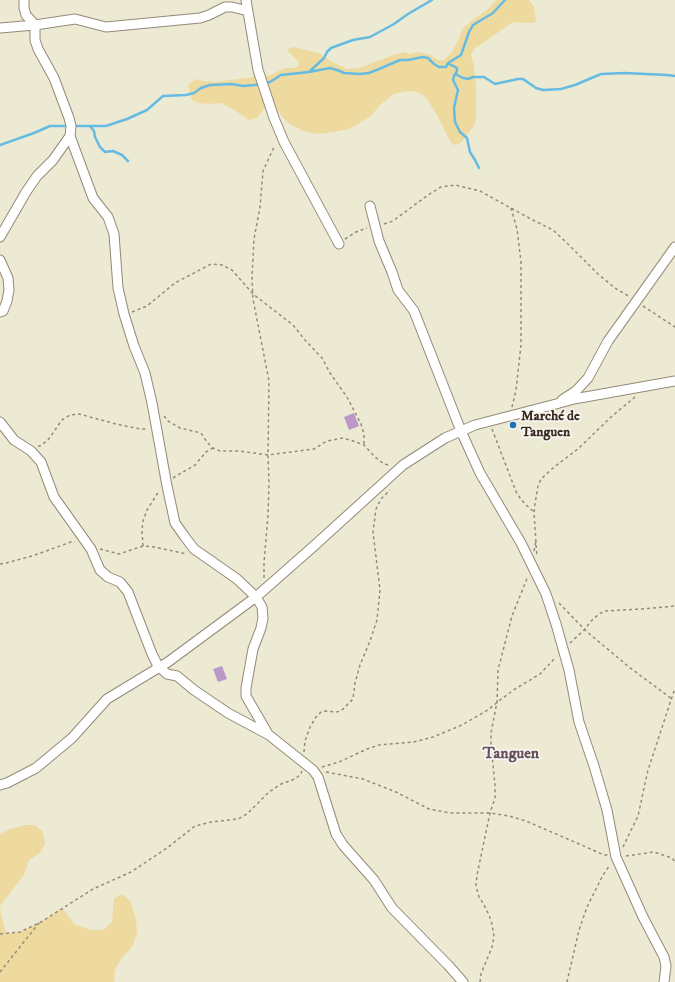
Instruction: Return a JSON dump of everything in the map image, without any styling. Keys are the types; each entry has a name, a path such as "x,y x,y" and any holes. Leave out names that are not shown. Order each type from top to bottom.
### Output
{"street":[{"path":"24,0 26,16 35,25 35,40 38,49 54,78 69,118 71,126 70,136 94,198 108,217 114,234 118,288 134,346 145,373 175,522 194,548 237,579 256,596 262,607 263,618 253,649 246,696 268,735"},
{"path":"246,0 258,70 277,124 284,142 339,244"},
{"path":"0,28 75,19 106,27 200,18 225,7 248,11"},
{"path":"0,236 37,176 53,160 70,136"},
{"path":"370,206 379,241 398,290 414,311 461,431 480,473 521,543 546,594 569,670 579,722 607,810 616,857 664,957 666,966 664,982"},
{"path":"556,404 576,391 588,378 608,341 675,247"},
{"path":"0,260 8,278 9,290 3,311 0,312"},
{"path":"0,785 36,768 72,738 106,699 168,662 264,590 316,545 403,465 445,438 475,425 574,399 675,381"},
{"path":"0,422 14,440 32,451 41,462 54,497 88,545 100,570 108,577 120,582 128,592 158,666 167,674 177,676 194,690 228,713 268,735 313,770 318,777 336,834 342,845 374,880 392,908 463,982"}],"path":[{"path":"264,590 264,563 269,484 268,382 253,294 252,278 254,239 260,207 263,171 274,147"},
{"path":"339,244 356,232 393,222 441,187 455,185 480,191 553,230 598,274 615,288 675,327"},
{"path":"510,416 516,390 521,345 520,262 517,229 511,208"},
{"path":"124,314 147,306 175,282 211,264 222,265 232,270 253,294 292,325 304,340 322,358 330,373 347,397 361,424 364,434 364,445"},
{"path":"537,556 534,513 538,486 541,479 580,448 611,417 649,386"},
{"path":"27,448 40,446 48,440 62,420 70,415 78,414 140,429 148,429 162,421 168,421"},
{"path":"162,415 168,421 180,428 201,433 213,448 220,451 239,451 268,455 314,450 327,441 343,438 364,445 384,464 392,466 403,465"},
{"path":"490,421 517,494 534,513"},
{"path":"480,982 481,974 492,947 494,937 489,915 479,897 476,886 477,875 494,798 495,785 491,733 497,702 498,670 512,616 532,566 536,541"},
{"path":"0,564 32,556 71,542 78,542 119,554 143,546 154,546 188,554"},
{"path":"546,594 554,599 584,630 629,667 672,699"},
{"path":"313,770 339,762 379,745 414,742 433,737 462,725 488,710 515,689 540,674 593,619 604,612 675,606"},
{"path":"567,982 586,907 603,875 625,844 638,816 648,770 675,688"},
{"path":"313,770 364,779 396,792 429,809 450,813 490,813 509,816 526,821 604,855 616,857 654,852 672,858 675,862"},
{"path":"0,972 40,922"}],"sand":[{"path":"496,0 529,0 534,7 536,21 533,23 516,22 510,24 475,48 471,54 476,86 476,120 473,127 461,143 454,145 451,143 427,99 421,94 412,91 394,94 380,105 370,117 349,129 316,134 303,131 293,126 286,121 272,106 266,106 257,118 249,120 221,103 198,103 192,100 188,86 196,79 214,82 271,75 285,68 295,68 299,65 298,61 288,51 289,48 295,47 319,53 332,62 347,69 359,68 405,52 409,54 418,52 424,53 438,60 444,60 456,45 463,28 487,10"},
{"path":"25,825 35,825 43,832 45,844 40,853 29,860 24,875 0,906 0,834 10,829"},
{"path":"122,894 130,901 136,919 137,934 132,947 121,959 115,970 115,982 0,982 0,906 6,933 20,932 41,922 63,908 74,924 91,930 103,930 112,922 114,898"}],"building":[{"path":"354,413 359,426 349,430 344,417"},
{"path":"222,666 227,679 218,682 213,669"}],"waterway":[{"path":"309,72 324,58 331,48 353,40 370,37 432,0"},
{"path":"73,126 106,126 147,110 163,96 186,95 194,93 201,88 210,85 255,85 270,82 281,75 330,68 344,73 369,73 400,60 423,57 428,58 439,67 446,67 448,63 461,55 473,25 493,13 505,0"},
{"path":"449,64 457,68 453,80 458,90 454,108 455,122 460,132 467,138 470,152 479,168"},
{"path":"455,74 468,79 473,77 484,77 495,84 523,79 536,88 543,90 561,89 601,74 625,73 675,76"},
{"path":"0,145 50,126 68,126"},
{"path":"90,126 94,131 100,147 105,152 113,151 122,155 128,161"}],"place":[{"name":"Marché de Tanguen","path":"513,425"}],"district":[{"name":"Tanguen","path":"511,755"}]}
